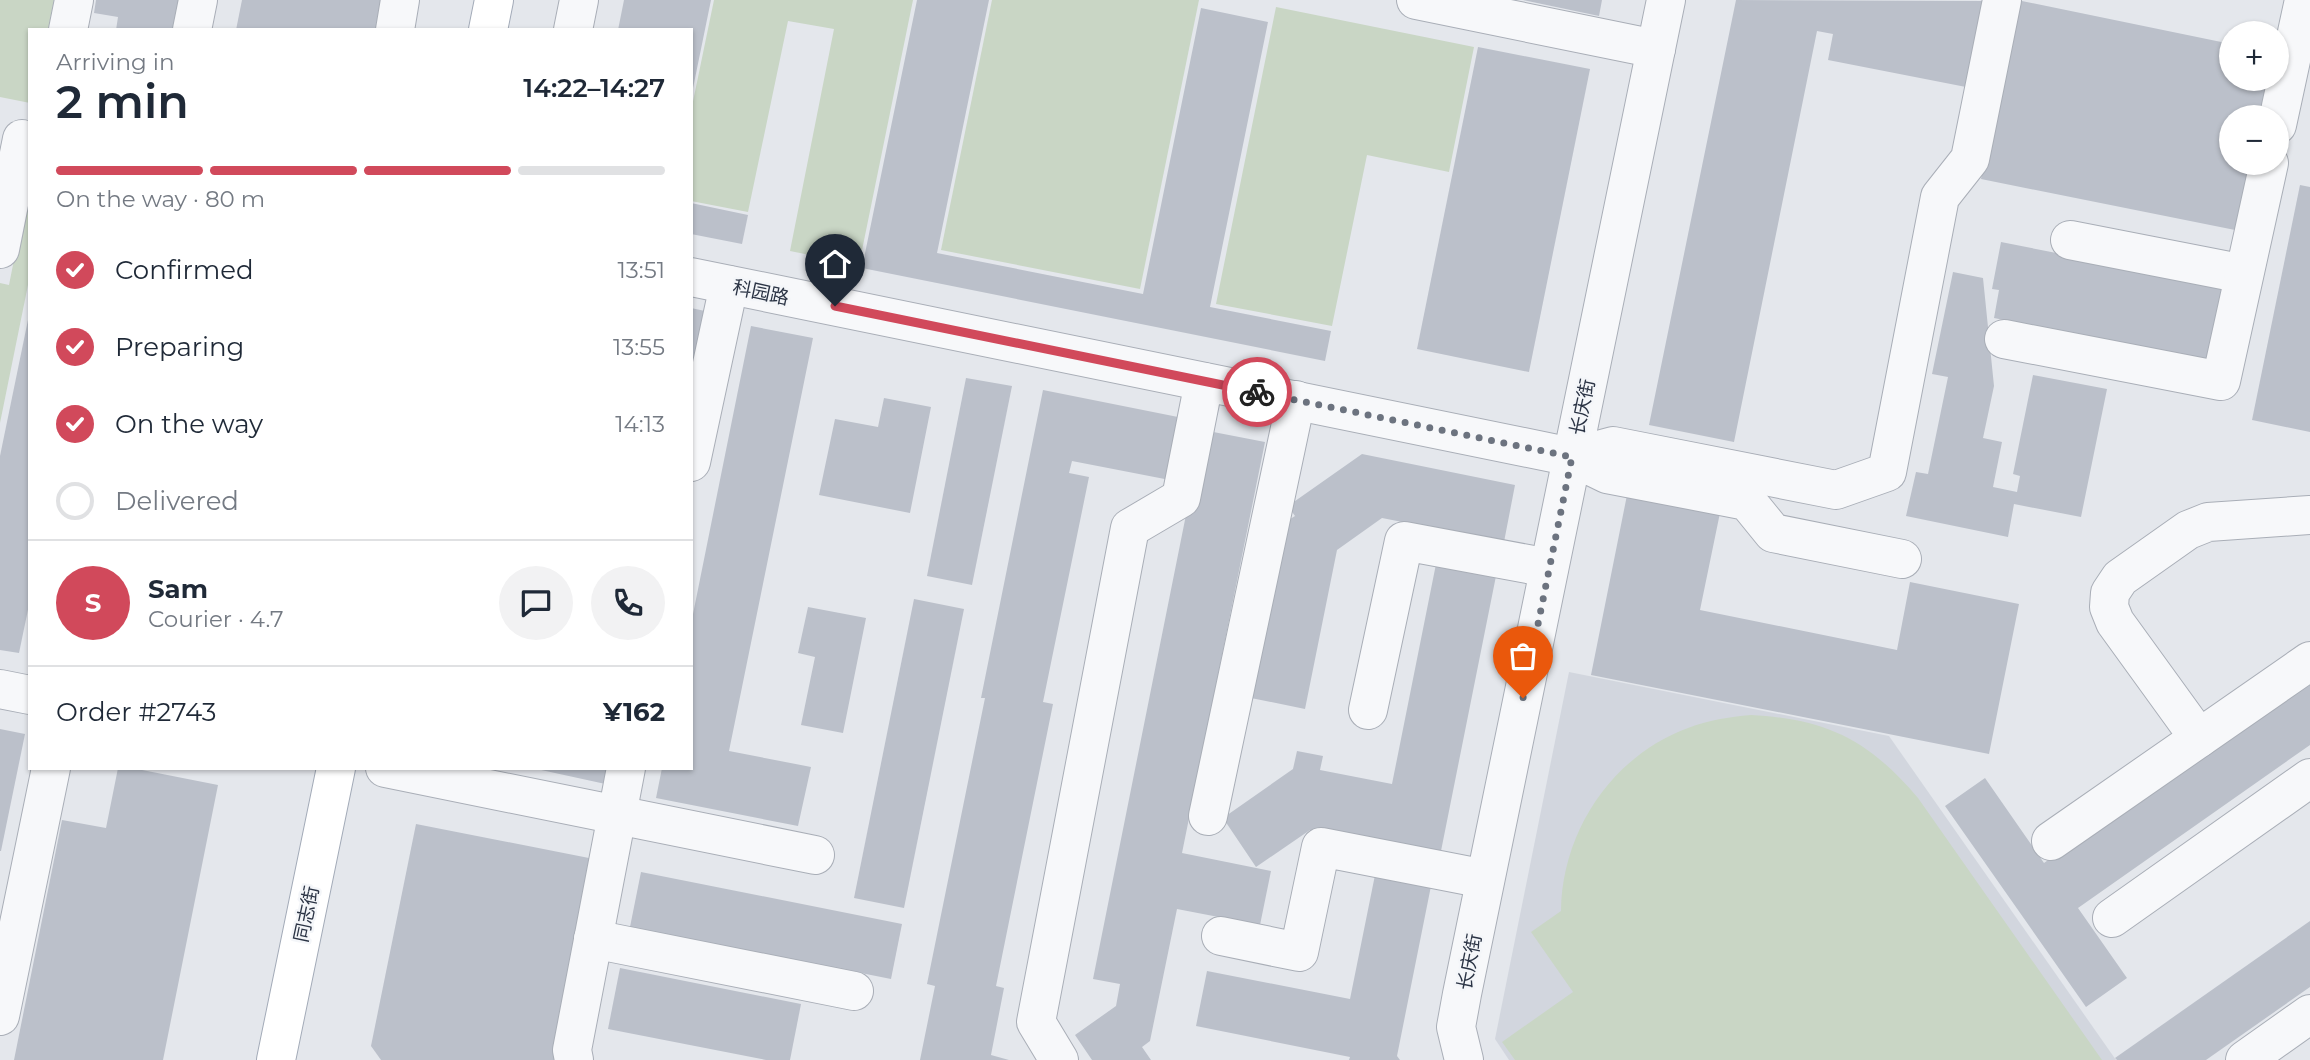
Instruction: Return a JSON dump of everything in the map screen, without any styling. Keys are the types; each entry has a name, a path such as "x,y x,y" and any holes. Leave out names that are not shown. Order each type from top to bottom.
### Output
{"main road":[{"path":"465,28 471,0"},
{"path":"488,28 494,0"},
{"name":"同志街","path":"255,1060 314,770"},
{"name":"同志街","path":"276,1060 336,770"}],"street":[{"path":"68,28 74,0"},
{"path":"192,28 198,0"},
{"path":"395,28 400,0"},
{"path":"573,28 579,0"},
{"path":"1416,0 1656,49"},
{"name":"长庆街","path":"1464,1060 1456,1027 1666,0"},
{"path":"1572,457 1613,446 1836,490 1887,472 1940,197 1970,159 2002,0"},
{"path":"2281,105 2304,0"},
{"path":"0,249 17,137"},
{"path":"2004,339 2221,381 2266,175"},
{"path":"2070,240 2244,274"},
{"name":"科园路","path":"693,277 1572,457"},
{"path":"693,443 697,405 729,285"},
{"path":"1059,1060 1036,1022 1129,528 1181,498 1204,382"},
{"path":"1208,816 1296,400"},
{"path":"1572,457 1607,474 1747,501 1773,533 1902,559"},
{"path":"2199,738 2115,622 2109,607 2110,593 2120,578 2188,530 2208,522 2310,515"},
{"path":"1368,710 1404,541 1549,568"},
{"path":"2051,841 2310,661"},
{"path":"0,689 28,695"},
{"path":"0,1016 51,770"},
{"path":"395,770 815,855"},
{"path":"574,1060 572,1050 626,770"},
{"path":"2112,918 2310,778"},
{"path":"1221,936 1298,952 1321,848 1485,879"},
{"path":"593,939 855,991"},
{"path":"2245,1060 2310,1014"}],"shaded area":[{"path":"1569,672 1889,736 2116,1060 1509,1060 1495,1039"}],"green space":[{"path":"0,0 54,0 48,28 28,28 28,103 0,97"},
{"path":"714,0 913,0 859,265 790,251 834,29 788,21 748,212 693,201 693,101"},
{"path":"992,0 1199,0 1140,289 941,250"},
{"path":"1276,7 1474,47 1449,172 1367,155 1332,326 1216,304"},
{"path":"28,189 28,285 0,423 0,283 9,285"},
{"path":"1751,715 1802,722 1844,736 1882,761 1900,778 1918,798 2102,1060 1515,1060 1502,1042 1573,992 1531,932 1561,911 1564,881 1571,853 1596,800 1636,757 1661,741 1703,723"}],"building":[{"path":"96,0 179,0 173,28 116,28 118,17 94,13"},
{"path":"242,0 382,0 376,28 236,28"},
{"path":"624,0 711,0 693,88 693,28 618,28"},
{"path":"917,0 989,0 937,253 1143,294 1201,8 1268,22 1210,307 1331,331 1325,361 862,268"},
{"path":"1523,0 1602,0 1599,16"},
{"path":"1736,0 1984,1 1966,87 1828,60 1833,34 1817,31 1734,442 1649,425"},
{"path":"2017,0 2219,42 2219,91 2274,91 2271,105 2219,105 2219,175 2257,175 2245,232 1981,179"},
{"path":"1478,47 1590,69 1529,372 1417,349"},
{"path":"2300,185 2310,187 2310,432 2252,420"},
{"path":"693,203 748,215 742,244 693,234"},
{"path":"2001,242 2228,287 2212,361 1994,318 1999,290 1992,289"},
{"path":"1953,272 1983,278 1994,386 1983,438 2002,442 1993,487 2017,492 2020,476 2013,474 2033,375 2107,389 2081,517 2014,504 2008,537 1906,516 1916,472 1928,474 1948,377 1932,374"},
{"path":"693,308 705,311 693,365"},
{"path":"28,320 28,610 19,653 0,650 0,456"},
{"path":"751,326 813,338 729,751 811,767 798,826 656,798 662,770 693,770 693,614"},
{"path":"966,378 1012,386 972,585 927,576"},
{"path":"1043,390 1188,419 1175,481 1072,461 1069,473 1089,477 1043,702 1053,704 996,986 1004,988 991,1055 1009,1060 920,1060 935,986 927,984 985,698 981,698"},
{"path":"884,398 931,407 910,513 819,495 835,419 878,427"},
{"path":"1203,430 1265,442 1182,853 1271,871 1260,925 1177,909 1150,1041 1142,1047 1151,1060 1092,1060 1075,1035 1116,1006 1120,984 1093,979"},
{"path":"1362,454 1515,485 1504,542 1382,518 1337,550 1305,709 1251,698 1287,521 1295,516 1288,506"},
{"path":"1628,490 1721,508 1700,610 1897,650 1910,582 2019,604 1989,754 1591,675"},
{"path":"1436,564 1496,576 1440,856 1310,830 1256,867 1223,818 1293,769 1297,751 1323,756 1320,770 1392,784"},
{"path":"914,599 964,609 904,908 854,898"},
{"path":"808,607 866,618 843,733 801,725 815,657 798,653"},
{"path":"2310,676 2310,745 2078,908 2127,978 2086,1007 1945,806 1985,778 2044,863"},
{"path":"0,729 25,734 1,851 0,851"},
{"path":"118,770 142,770 218,785 163,1060 14,1060 62,820 106,828"},
{"path":"541,770 613,770 610,785"},
{"path":"416,824 594,859 554,1060 381,1060 371,1046"},
{"path":"641,872 902,924 891,979 630,927"},
{"path":"1375,875 1431,886 1397,1056 1400,1060 1349,1060 1350,1057 1196,1026 1207,971 1350,999"},
{"path":"2310,921 2310,987 2206,1060 2115,1058"},
{"path":"620,968 801,1004 790,1060 766,1060 608,1029"}],"way so far":[{"path":"1257,392 1572,457 1523,698"}],"route":[{"path":"835,306 1257,392"}]}
